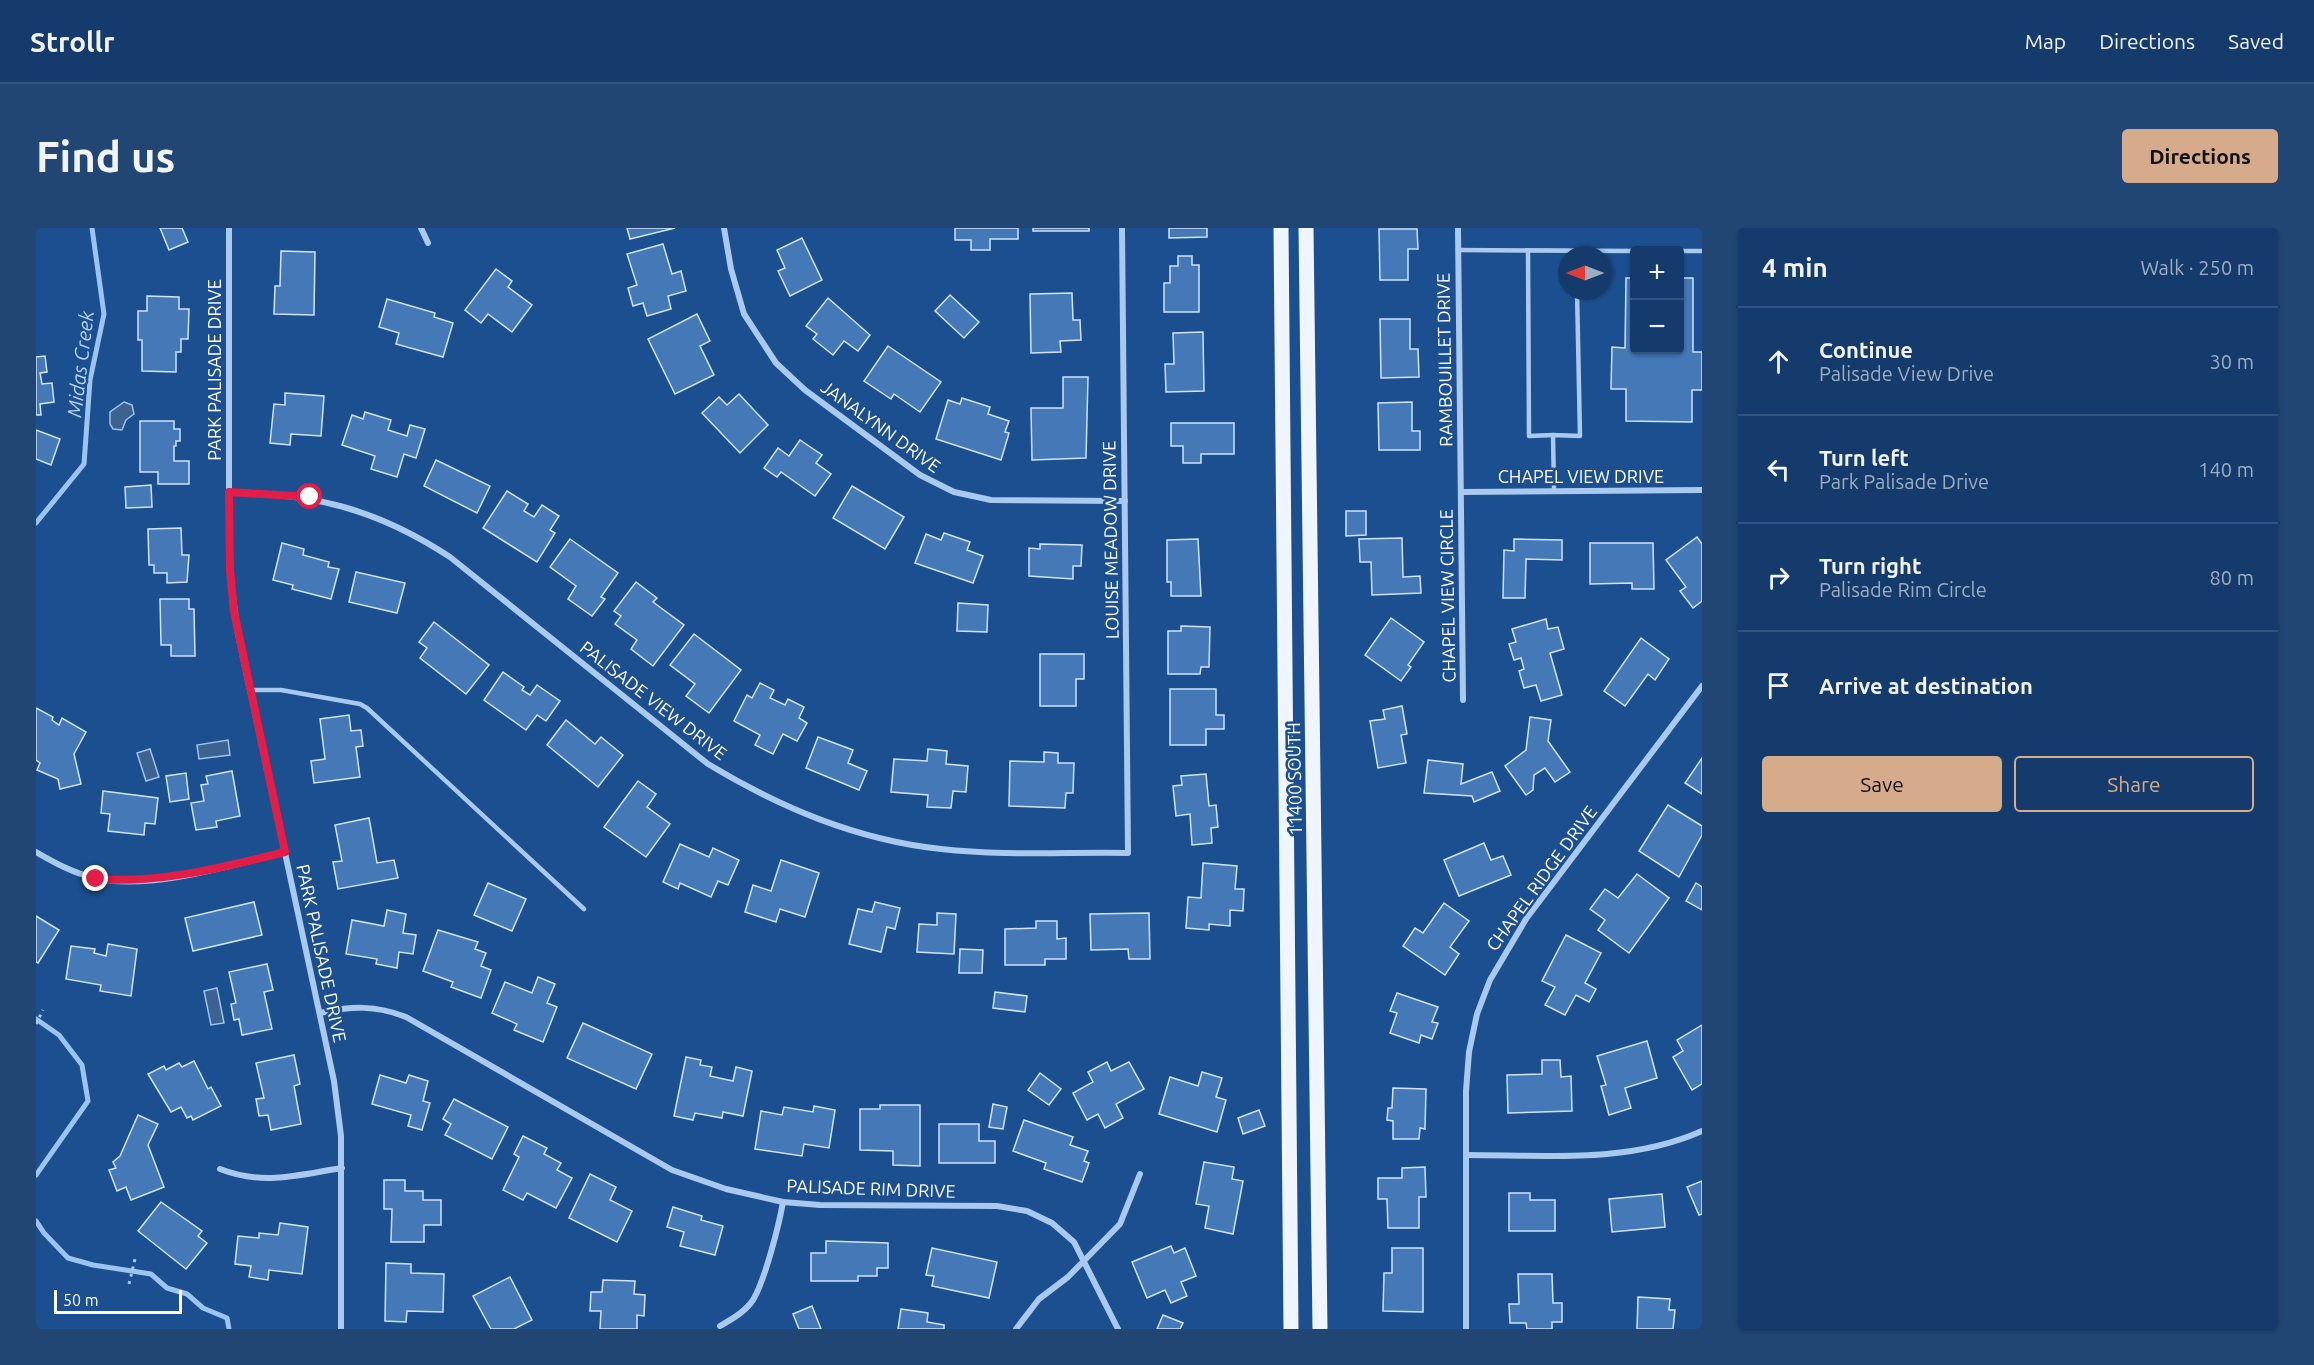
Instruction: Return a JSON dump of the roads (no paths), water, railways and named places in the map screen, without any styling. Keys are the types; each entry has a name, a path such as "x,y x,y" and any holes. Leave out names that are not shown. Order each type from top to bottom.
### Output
{"main road":[{"name":"11400 SOUTH","path":"1281,228 1291,1329"},
{"name":"11400 SOUTH","path":"1306,228 1320,1329"}],"street":[{"name":"PARK PALISADE DRIVE","path":"229,228 229,492 232,591 338,1108 342,1168 341,1329"},
{"path":"421,228 428,243"},
{"name":"JANALYNN DRIVE","path":"724,228 731,269 744,314 776,363 805,390 920,475 954,492 991,500 1125,501"},
{"name":"LOUISE MEADOW DRIVE","path":"1122,228 1128,852"},
{"name":"RAMBOUILLET DRIVE","path":"1458,228 1461,492"},
{"name":"CHAPEL VIEW DRIVE","path":"1461,492 1702,490"},
{"name":"PALISADE VIEW DRIVE","path":"229,492 310,497 380,518 417,535 450,557 708,764 750,789 795,810 841,828 890,841 942,849 994,852 1128,852"},
{"name":"CHAPEL VIEW CIRCLE","path":"1461,492 1463,700"},
{"name":"CHAPEL RIDGE DRIVE","path":"1466,1329 1466,1155 1469,1052 1477,1014 1490,980 1506,949 1526,919 1702,686"},
{"path":"36,852 65,869 96,879 129,882 161,879 285,852"},
{"name":"PALISADE RIM DRIVE","path":"320,1013 356,1006 391,1011 672,1170 726,1189 783,1202 849,1206 1012,1207 1028,1211 1052,1223 1074,1242 1118,1329"},
{"path":"1466,1155 1631,1152 1684,1139 1702,1131"},
{"path":"220,1169 242,1178 266,1180 342,1168"},
{"path":"1016,1329 1039,1299 1068,1277 1120,1224 1140,1174"},
{"path":"720,1326 739,1316 753,1300 776,1233 783,1202"}],"lane":[{"path":"1458,250 1558,252"},
{"path":"1528,251 1529,436 1580,436 1577,300"},
{"path":"1612,252 1630,251"},
{"path":"1684,251 1702,251"},
{"path":"1553,435 1554,491"},
{"path":"251,690 281,690 360,704 367,708 584,909"}],"water":[{"path":"124,402 132,405 134,414 126,420 122,430 113,429 110,424 110,412"},
{"path":"228,740 230,755 199,759 197,745"},
{"path":"150,749 159,777 146,781 137,753"},
{"path":"217,988 224,1023 211,1025 204,991"}],"waterway":[{"name":"Midas Creek","path":"36,523 84,464 90,380 104,314 92,228"},
{"name":"Midas Creek","path":"36,1019 59,1035 82,1065 88,1101 36,1175"},
{"name":"Midas Creek","path":"36,1221 68,1258 93,1265 151,1274 167,1288 187,1294 203,1308 227,1318 229,1329"}]}
